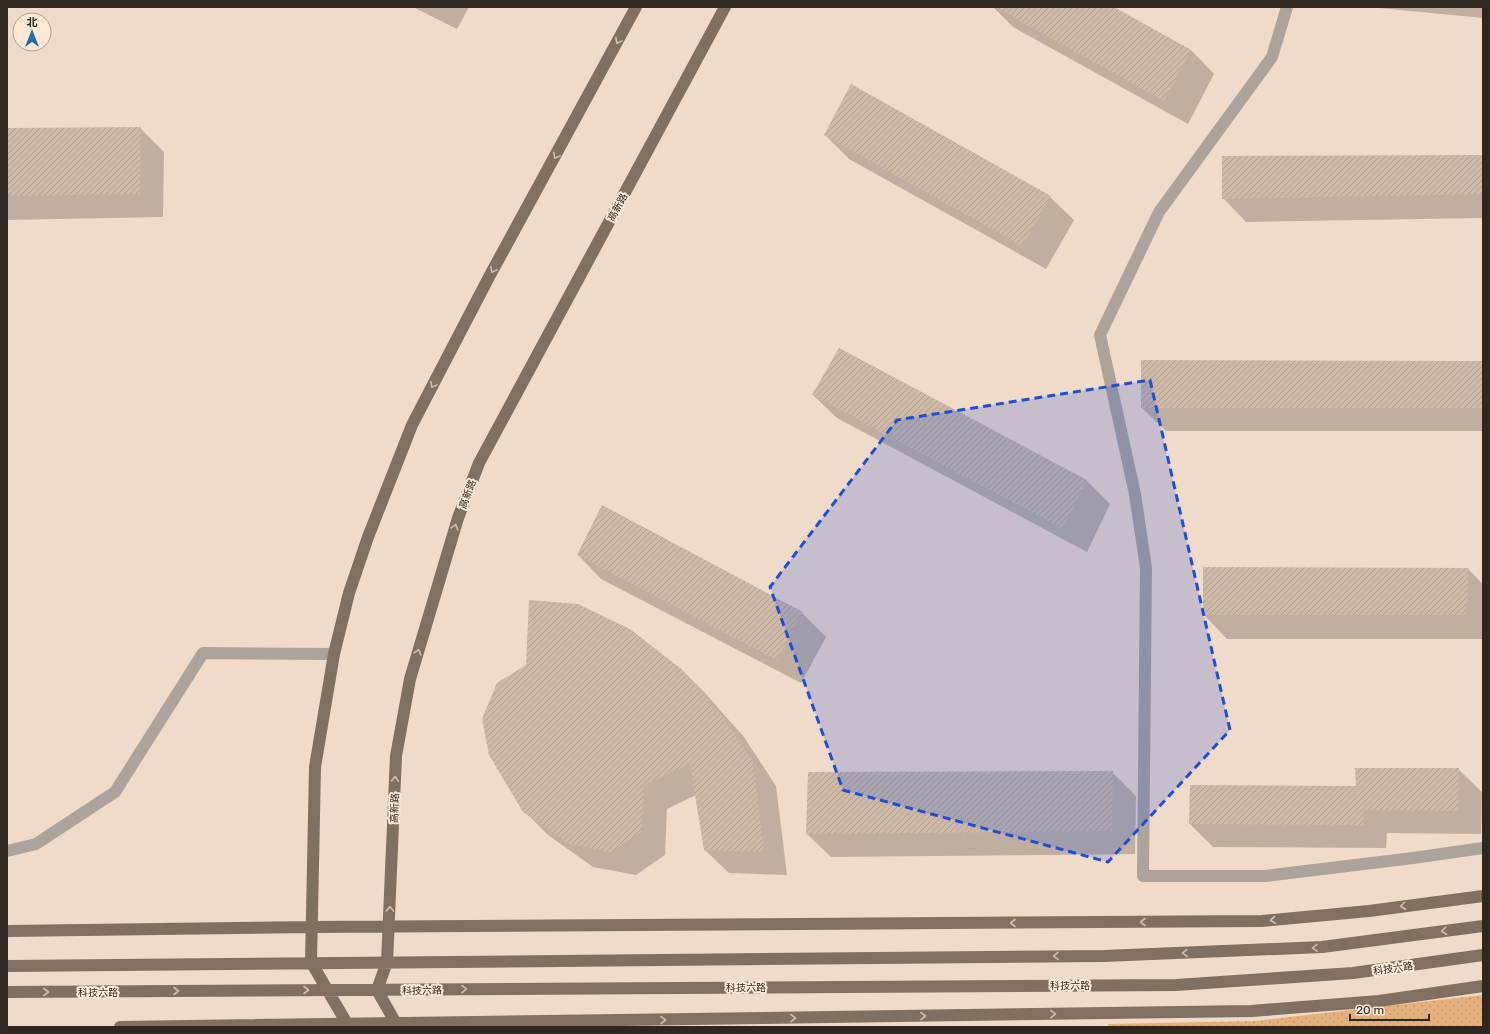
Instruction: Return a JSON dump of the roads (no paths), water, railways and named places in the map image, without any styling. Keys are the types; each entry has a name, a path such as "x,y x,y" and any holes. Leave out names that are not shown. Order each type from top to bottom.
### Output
{"main road":[{"path":"348,1025 311,962 315,767 334,654 349,593 368,538 412,425 489,277 636,7"},
{"name":"高新路","path":"377,990 387,962 396,756 410,679 458,518 479,462 725,7"},
{"path":"7,931 312,927 1262,921 1369,911 1483,896"},
{"path":"7,966 311,962 1104,956 1322,947 1483,926"},
{"name":"科技六路","path":"7,992 1176,985 1352,973 1483,955"},
{"path":"120,1027 397,1026 1251,1010 1379,1001 1483,986"},
{"path":"377,990 397,1026"}],"street":[{"path":"1287,7 1272,57 1159,212 1100,335 1135,494 1146,568 1143,876 1265,876 1483,848"},
{"path":"7,852 36,844 115,792 203,653 334,654"}]}
